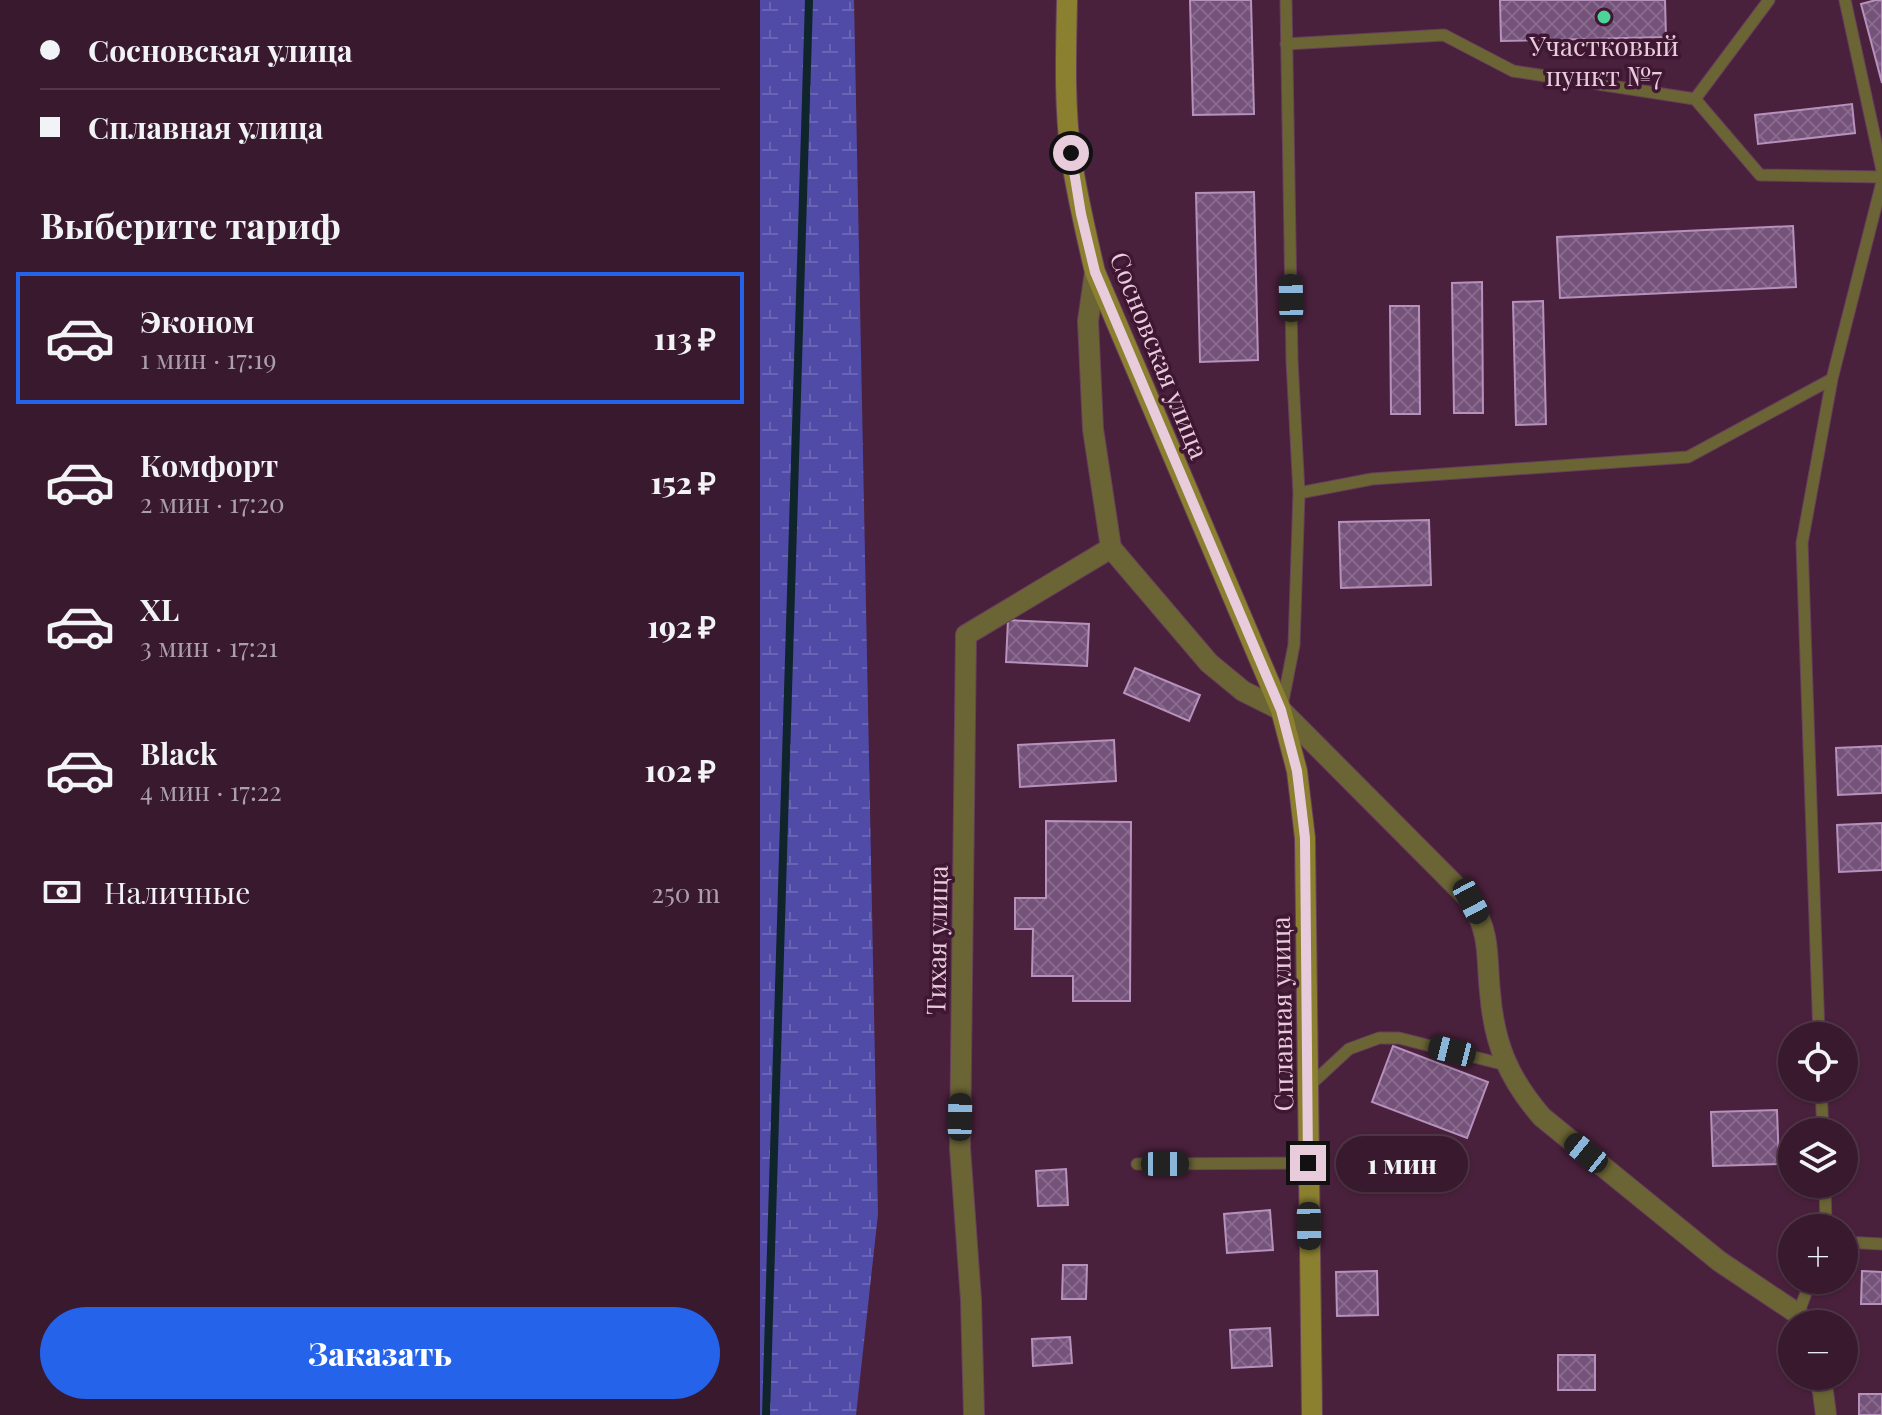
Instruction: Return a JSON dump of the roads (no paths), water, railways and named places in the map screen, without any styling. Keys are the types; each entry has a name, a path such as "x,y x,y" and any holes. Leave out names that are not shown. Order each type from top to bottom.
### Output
{"street":[{"name":"Сосновская улица","path":"1067,0 1065,81 1071,153 1095,272 1281,710"},
{"path":"1095,272 1088,321 1093,429 1111,548 1209,663 1243,691 1281,710 1471,901 1484,924 1497,1041 1520,1092 1542,1117 1719,1261 1787,1310"},
{"name":"Тихая улица","path":"974,1415 971,1300 960,1148 966,635 1111,548"},
{"name":"Сплавная улица","path":"1281,710 1297,771 1305,838 1312,1415"},
{"path":"1822,1390 1826,1415"}],"lane":[{"path":"1281,710 1294,645 1299,493 1292,361 1286,0"},
{"path":"1695,99 1769,0"},
{"path":"1845,0 1882,170"},
{"path":"1286,44 1444,35 1513,71 1695,99 1760,175 1882,179 1832,379 1802,543 1819,1022"},
{"path":"1299,493 1372,479 1688,457 1832,379"},
{"path":"1307,1087 1349,1049 1379,1038 1399,1038 1506,1065"},
{"path":"1137,1164 1308,1163"},
{"path":"1858,1243 1882,1244"}],"waterway":[{"path":"766,1415 809,0"}],"place":[{"name":"Участковый пункт №7","path":"1604,17"}]}
